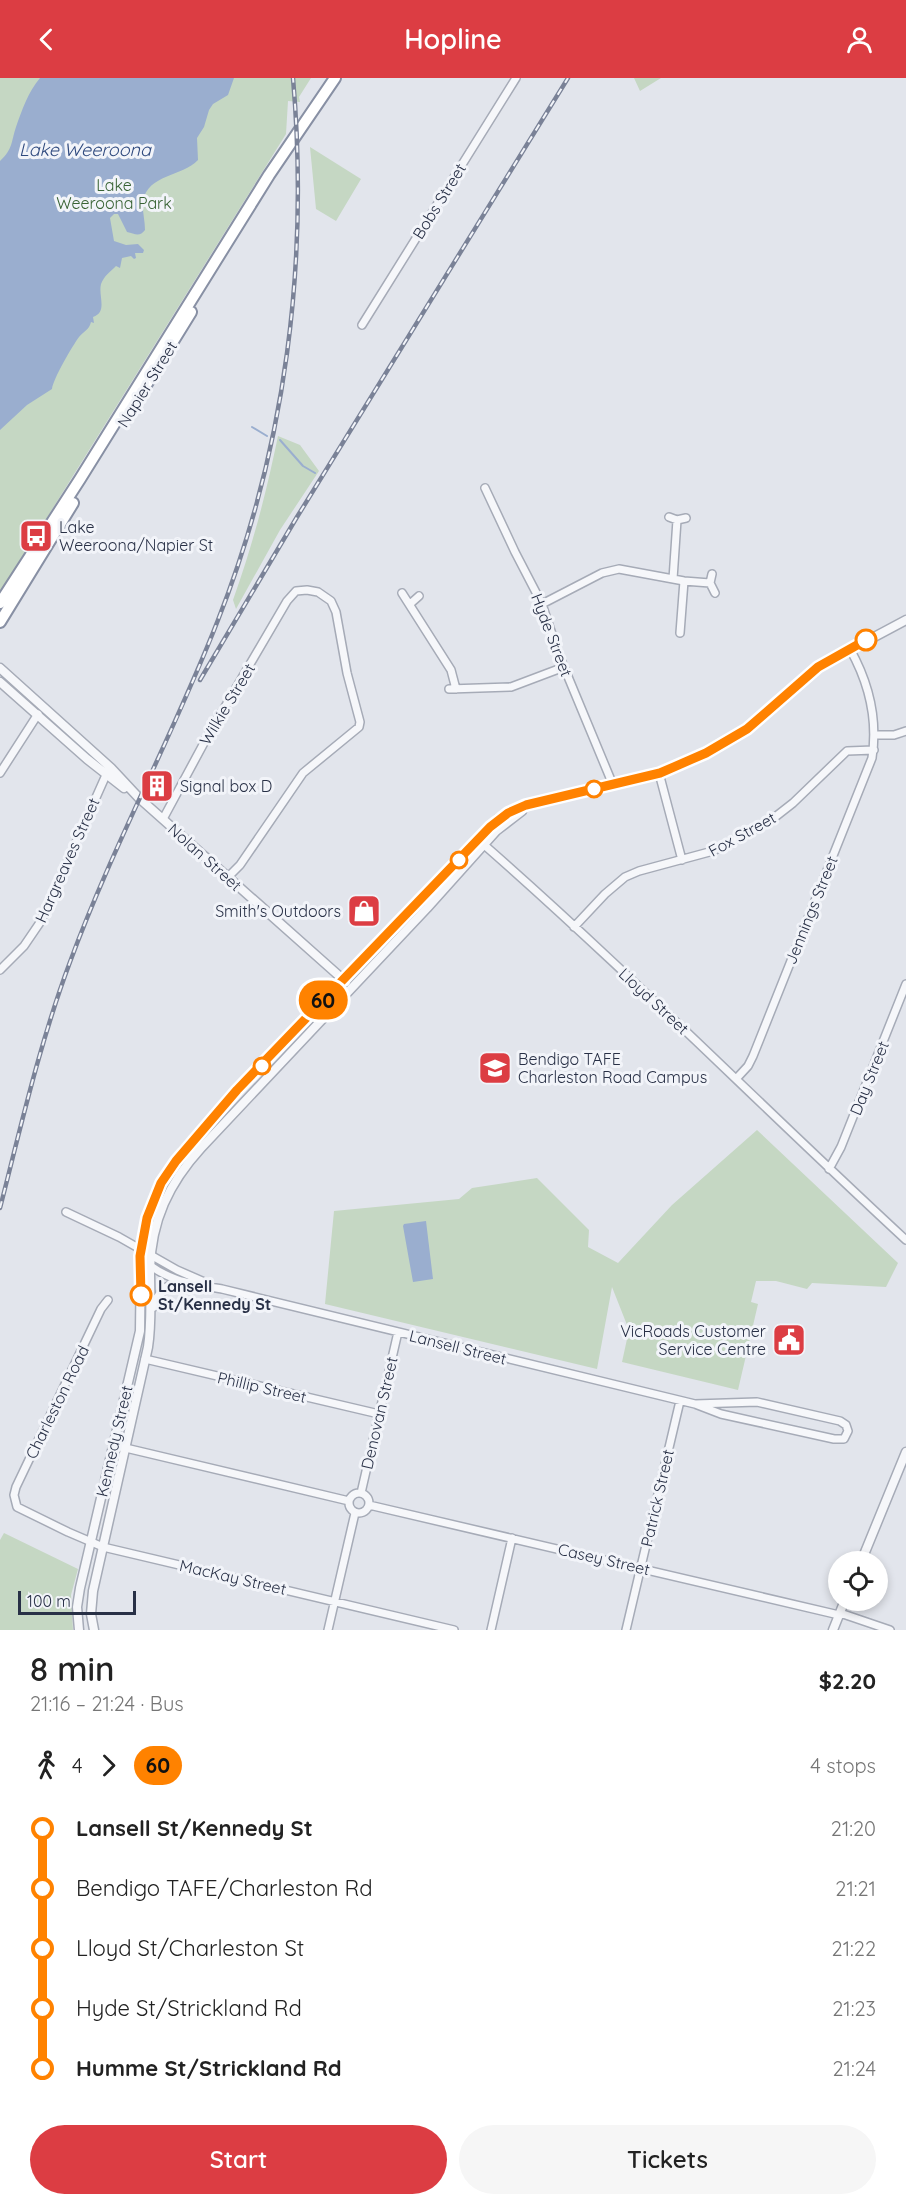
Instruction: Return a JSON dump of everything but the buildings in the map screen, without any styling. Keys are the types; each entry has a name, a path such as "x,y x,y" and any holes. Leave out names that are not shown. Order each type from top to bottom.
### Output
{"highway":[{"name":"Napier Street","path":"304,123 328,78"},
{"name":"Napier Street","path":"0,622 153,367 334,78"},
{"name":"Napier Street","path":"0,603 107,442"}],"street":[{"name":"Bobs Street","path":"362,325 516,78"},
{"name":"Hyde Street","path":"485,488 542,604 564,667 613,785"},
{"path":"669,517 677,520 686,518"},
{"path":"673,579 677,520"},
{"path":"542,604 602,573 614,570 625,569 684,581 710,583"},
{"path":"712,574 710,583 715,593"},
{"path":"680,633 684,581"},
{"name":"Wilkie Street","path":"163,819 279,614 297,591 318,591 328,597 334,606 360,725 357,730 303,773 240,865 228,877"},
{"path":"402,593 451,670 453,689 511,687 564,667"},
{"path":"410,604 419,596"},
{"path":"140,1253 150,1209 167,1173 183,1151 237,1090 343,979 481,841 508,820 541,802 660,773 706,753 737,736 756,722 810,673 849,649 906,620"},
{"name":"Jennings Street","path":"736,1079 748,1066 753,1056 868,772 874,750 874,717 870,698 849,649"},
{"name":"Nolan Street","path":"0,668 41,711 108,772 353,988"},
{"name":"Nolan Street","path":"0,682 41,711"},
{"path":"0,773 41,711"},
{"path":"875,735 894,735 906,731"},
{"name":"Fox Street","path":"574,927 613,886 625,877 713,851 770,821 793,803 847,751 874,750"},
{"name":"Hargreaves Street","path":"0,970 24,946 41,921 108,772"},
{"path":"660,773 682,860"},
{"path":"152,1256 153,1238 159,1213 182,1169 353,988 481,841"},
{"name":"Lloyd Street","path":"481,841 906,1240"},
{"name":"Day Street","path":"829,1169 841,1148 903,1002 906,984"},
{"path":"296,1030 305,1038"},
{"name":"Lansell Street","path":"66,1212 119,1238 140,1253 150,1267 169,1277 188,1283 222,1289 695,1404 721,1414 834,1440 844,1438 848,1431 846,1425 840,1421 757,1402 695,1404"},
{"name":"Lansell Street","path":"140,1253 152,1256 189,1276 222,1289"},
{"name":"Kennedy Street","path":"79,1630 78,1599 140,1331 140,1253"},
{"name":"Kennedy Street","path":"94,1630 91,1606 145,1359 151,1312 150,1267 152,1256"},
{"path":"151,1312 158,1295 165,1287 188,1283"},
{"name":"Charleston Road","path":"17,1507 14,1495 16,1487 101,1309 108,1300"},
{"name":"Denovan Street","path":"361,1493 398,1332"},
{"name":"Phillip Street","path":"145,1359 379,1414"},
{"name":"Patrick Street","path":"626,1630 680,1401"},
{"path":"113,1444 349,1501"},
{"path":"866,1551 905,1456"},
{"path":"361,1493 368,1499 369,1505 362,1513 355,1513 350,1508 349,1501 352,1496 361,1493"},
{"name":"Casey Street","path":"369,1505 839,1614 890,1630"},
{"name":"MacKay Street","path":"17,1507 103,1547 454,1630"},
{"path":"328,1630 355,1513"},
{"path":"491,1630 512,1538"},
{"path":"833,1630 840,1611"}],"green space":[{"name":"Lake Weeroona Park","path":"0,78 311,78 299,97 300,102 288,101 286,134 0,593"},
{"path":"634,78 661,78 640,91"},
{"path":"310,147 361,179 336,221 316,209"},
{"path":"278,436 300,445 319,471 280,530 236,609 233,600 258,519"},
{"path":"757,1130 898,1263 886,1287 812,1283 807,1289 776,1281 756,1281 751,1302 758,1304 738,1390 622,1362 629,1330 612,1287 597,1369 325,1304 334,1211 459,1199 472,1188 537,1178 589,1230 588,1247 618,1263 672,1205"},
{"path":"4,1533 78,1569 71,1595 73,1630 0,1630 0,1540"}],"water":[{"name":"Lake Weeroona","path":"40,78 234,78 228,95 213,104 209,110 204,127 197,138 198,160 191,166 158,181 146,192 143,201 145,230 141,234 127,232 118,214 110,218 114,241 126,245 138,244 144,250 143,253 135,253 136,258 134,259 131,256 122,258 120,268 116,266 107,274 100,289 100,311 93,317 94,323 91,322 72,347 59,370 52,389 27,405 0,430 0,161 9,149 26,101"},
{"path":"426,1221 433,1279 413,1282 403,1226"}],"waterway":[{"path":"252,427 267,436"},
{"path":"280,440 303,466 315,473"}],"railway":[{"path":"0,1208 23,1115 59,992 87,918 218,620 261,488 276,421 287,353 294,285 298,216 293,78"},
{"path":"200,680 297,517 568,78"}],"bus line":[{"name":"60","path":"141,1295 140,1256 147,1218 161,1183 183,1151 237,1090 498,819 526,805 660,773 683,765 747,729 818,667 866,640"}],"place":[{"name":"Lake Weeroona/Napier St","path":"36,536"},
{"name":"Signal box D","path":"157,786"},
{"name":"Smith's Outdoors","path":"364,911"},
{"name":"Bendigo TAFE Charleston Road Campus","path":"495,1068"},
{"name":"Lansell St/Kennedy St","path":"141,1295"},
{"name":"VicRoads Customer Service Centre","path":"789,1340"}]}
